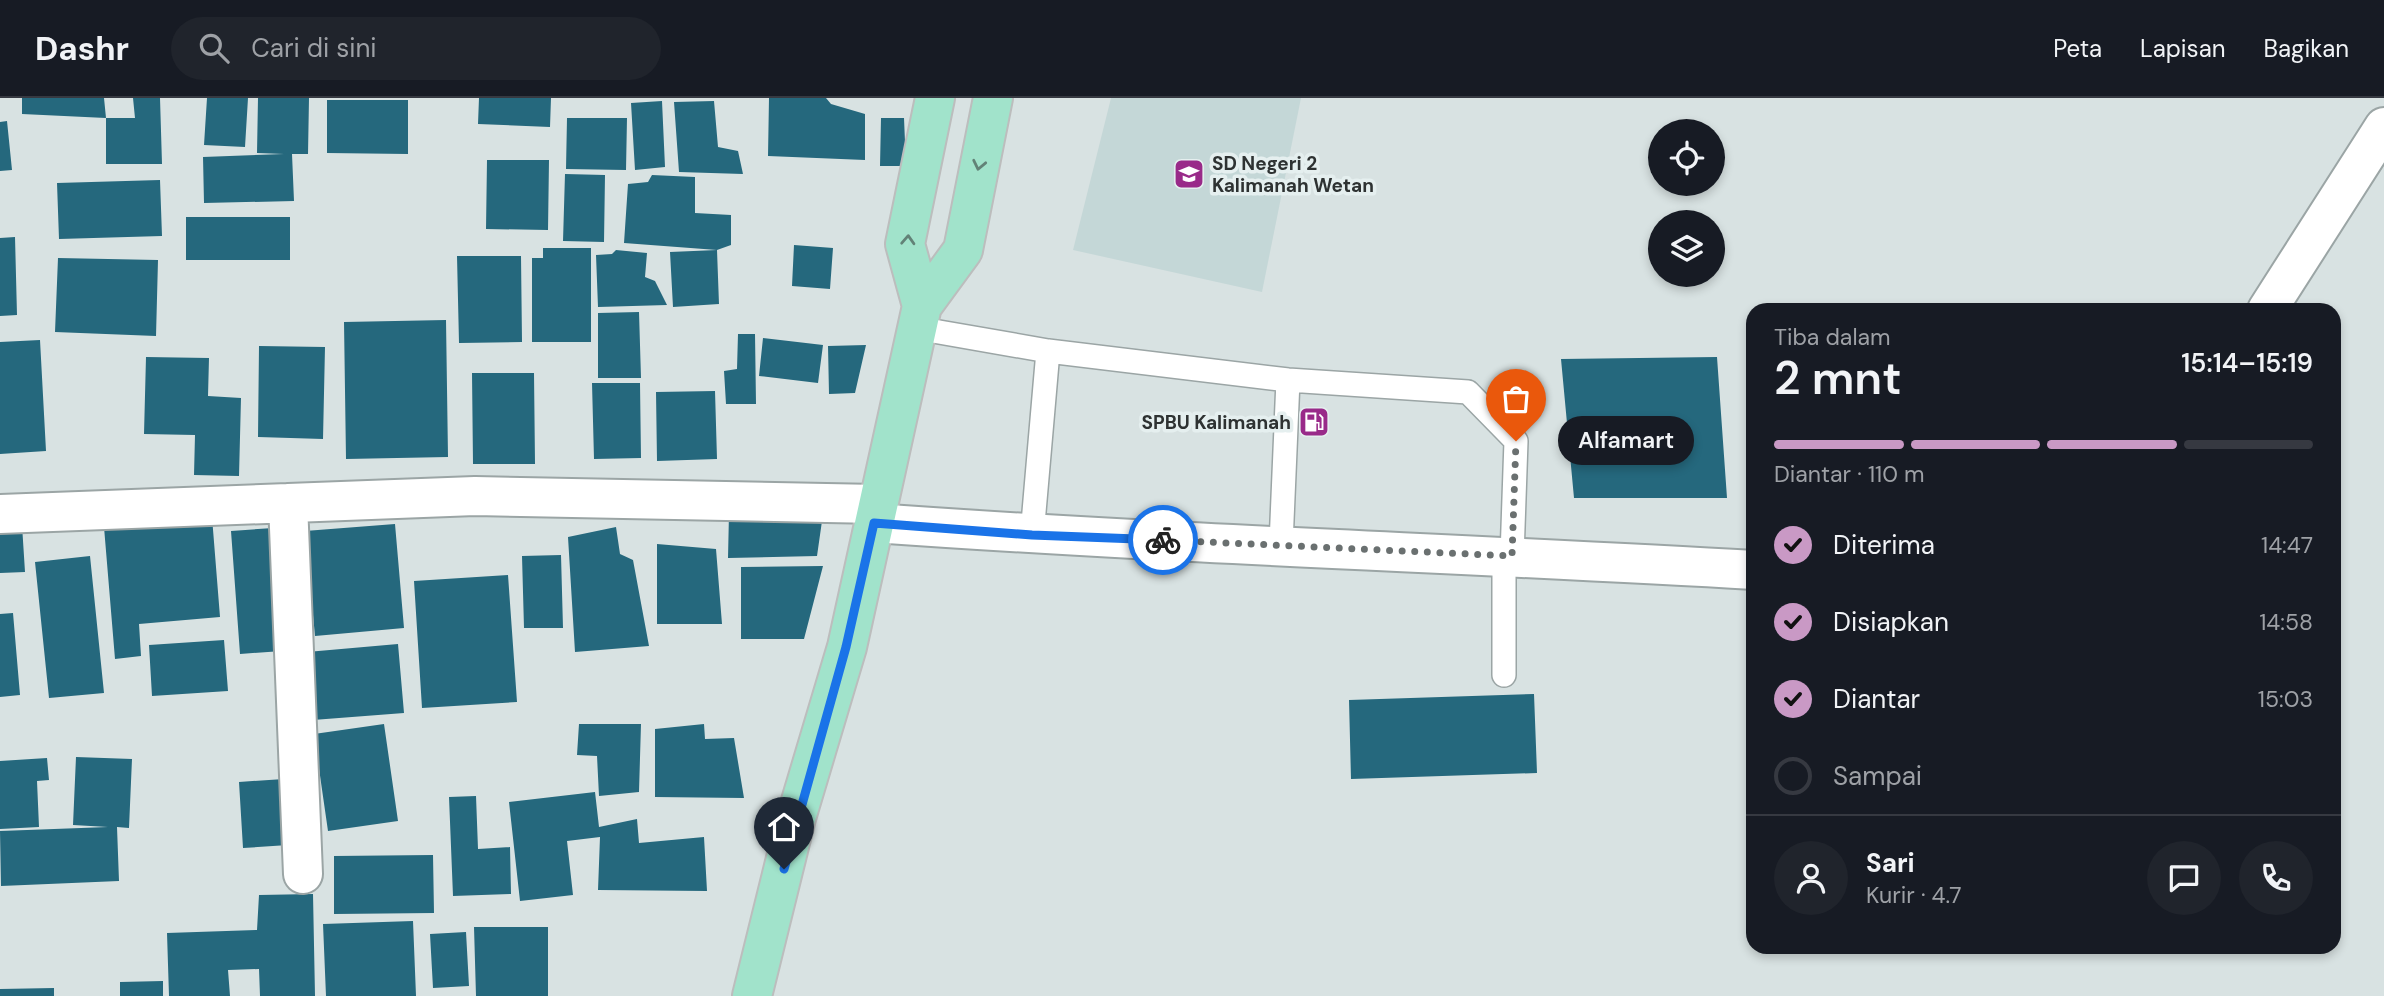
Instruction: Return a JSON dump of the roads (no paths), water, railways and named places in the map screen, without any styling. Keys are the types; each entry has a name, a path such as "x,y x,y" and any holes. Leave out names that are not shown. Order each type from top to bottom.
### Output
{"main road":[{"path":"919,317 905,244 935,98"},
{"path":"752,996 796,818 846,647 919,317 963,250 993,98"}],"street":[{"path":"2271,303 2384,127"},
{"path":"0,513 475,496 876,513 1032,535 1281,544 1746,570"},
{"path":"288,503 303,874"}],"lane":[{"path":"919,317 1048,352 1288,380 1468,392 1516,441 1504,675"},
{"path":"1032,535 1048,352"},
{"path":"1281,544 1288,380"}],"place":[{"name":"SD Negeri 2 Kalimanah Wetan","path":"1189,174"},
{"name":"SPBU Kalimanah","path":"1314,422"},
{"name":"Alfamart","path":"1516,441"}]}
